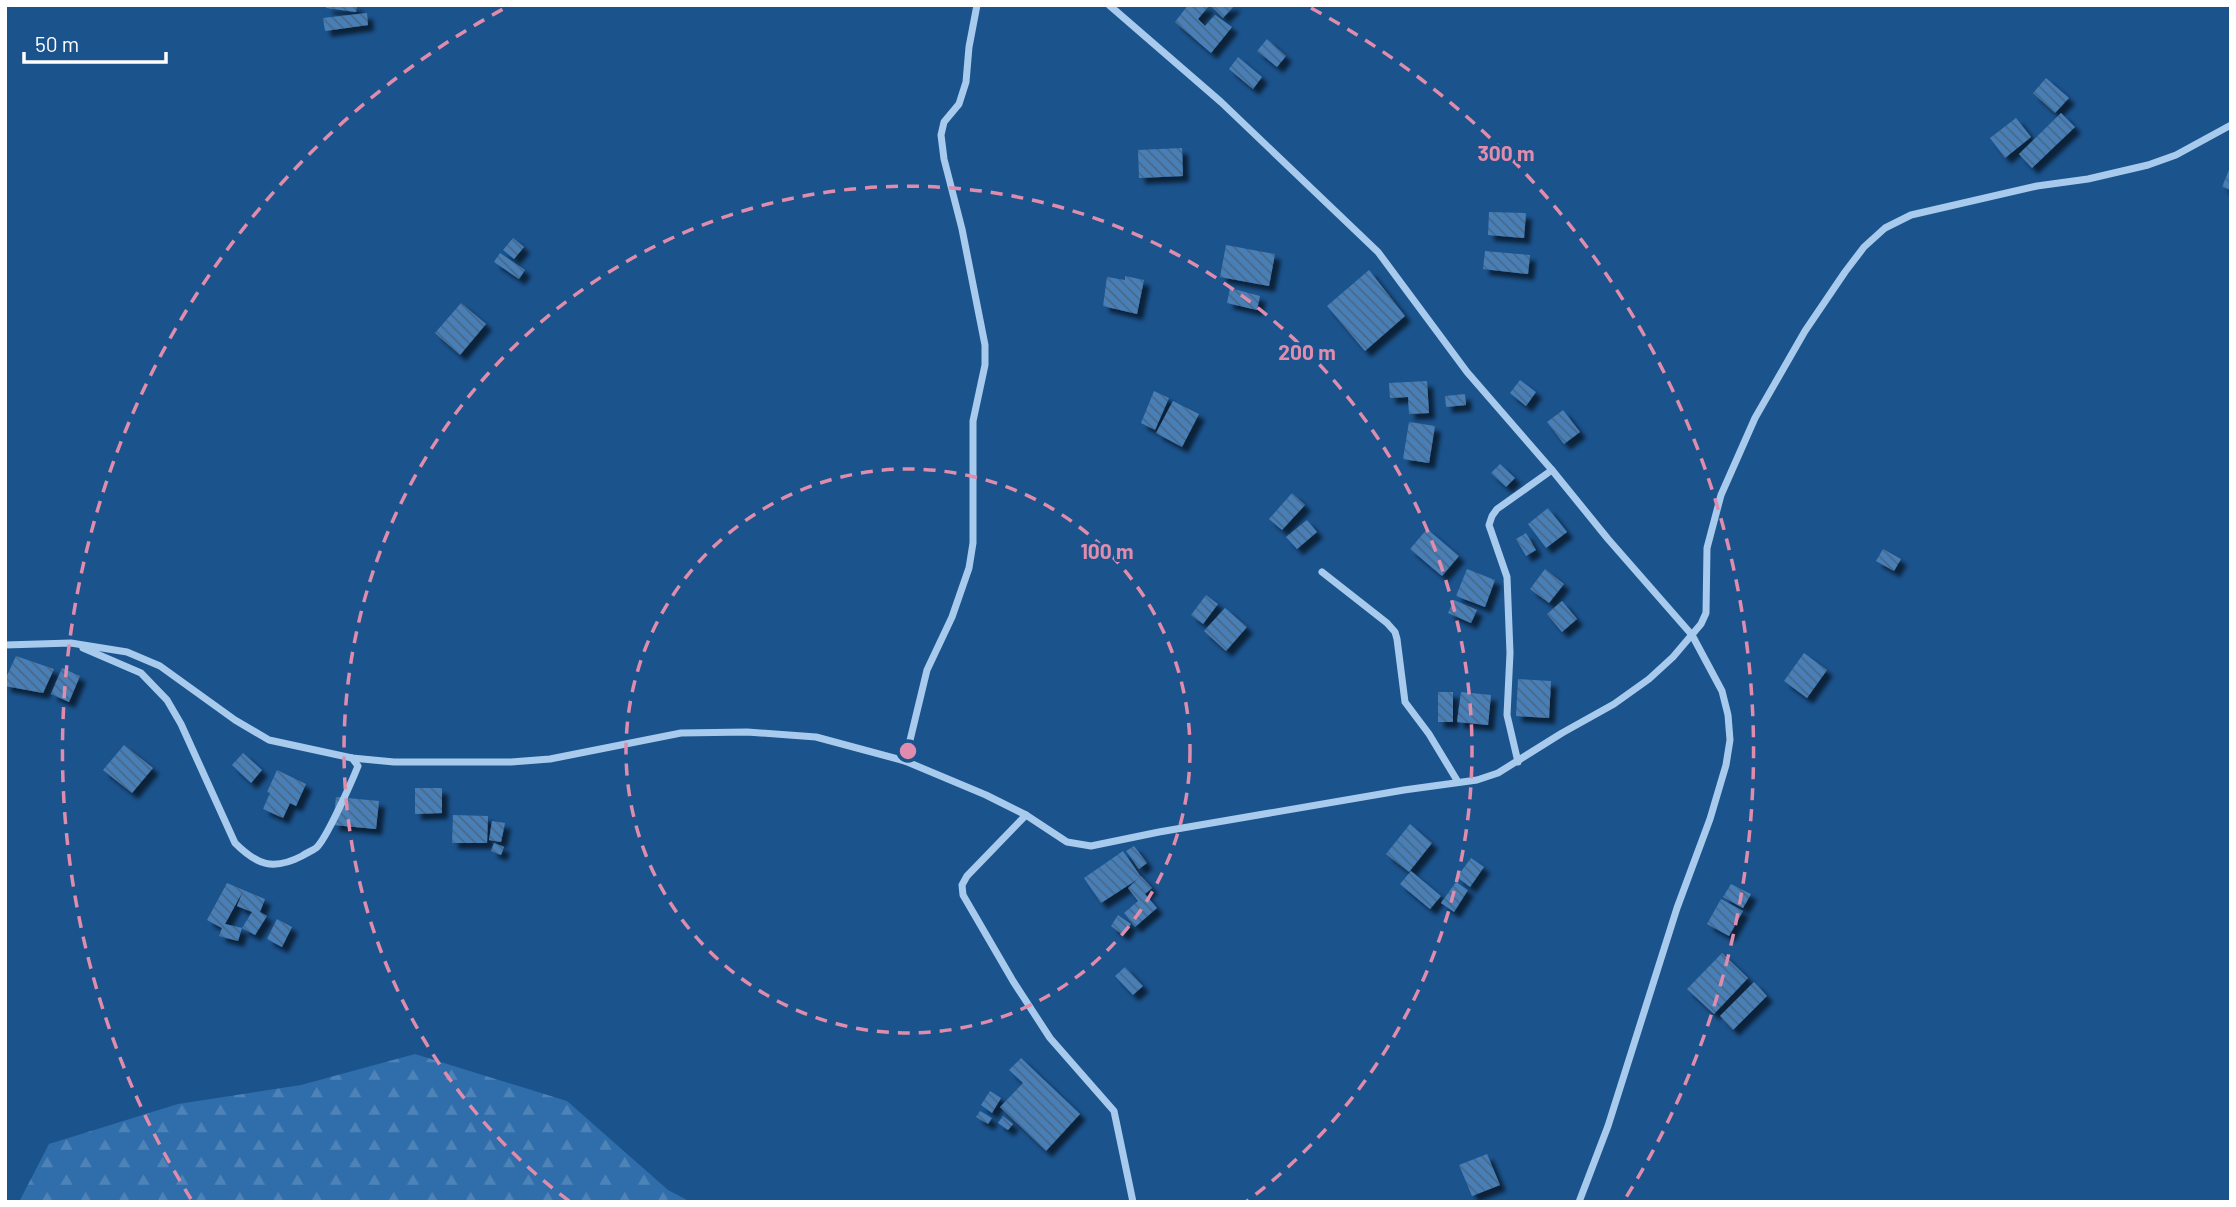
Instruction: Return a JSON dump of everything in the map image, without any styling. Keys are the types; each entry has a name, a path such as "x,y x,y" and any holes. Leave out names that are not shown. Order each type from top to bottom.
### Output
{"street":[{"path":"905,761 928,670 952,617 969,569 973,543 973,421 985,365 985,345 941,135 944,122 958,104 966,82 977,5"},
{"path":"1109,5 1221,102 1378,252 1467,372 1692,635 1722,691 1730,740 1726,765 1710,819 1677,908 1608,1126 1580,1202"},
{"path":"5,645 71,642 127,652 160,666 235,720 269,740 352,758 394,762 511,762 550,759 681,733 747,732 816,737 905,761 986,795 1067,842 1091,846 1302,807 1477,780 1499,773 1614,704 1649,679 1673,657 1701,624 1706,613 1707,548 1721,495 1755,418 1805,331 1864,247 1885,228 1911,215 2037,186 2088,179 2148,165 2176,155 2231,125"},
{"path":"1518,762 1507,715 1510,653 1507,577 1489,526 1497,509 1552,470"},
{"path":"1322,572 1395,632 1405,702 1429,734 1458,782"},
{"path":"71,642 141,673 167,700 181,724 235,843 249,857 265,864 286,864 317,847 350,787 358,766 352,758"},
{"path":"1026,816 967,876 962,885 963,895 1050,1038 1114,1111 1133,1202"}],"green space":[{"path":"415,1054 567,1101 668,1190 691,1202 19,1202 49,1144 178,1104 301,1085"}],"building":[{"path":"327,5 357,5 356,12 326,8"},
{"path":"1188,5 1208,7 1198,19 1205,26 1215,15 1232,27 1211,53 1175,22"},
{"path":"1210,5 1235,5 1223,18"},
{"path":"367,13 368,25 325,31 323,18"},
{"path":"1267,39 1286,56 1277,67 1257,51"},
{"path":"1238,57 1262,77 1253,89 1229,69"},
{"path":"2046,78 2069,98 2055,113 2033,93"},
{"path":"2061,113 2075,127 2032,168 2019,154"},
{"path":"2016,118 2031,137 2005,158 1990,138"},
{"path":"1182,148 1183,176 1139,178 1138,150"},
{"path":"2231,165 2231,190 2222,187"},
{"path":"1489,212 1526,213 1524,238 1488,235"},
{"path":"513,238 524,247 514,259 503,250"},
{"path":"1226,245 1275,254 1269,286 1220,277"},
{"path":"1485,251 1530,255 1528,274 1483,269"},
{"path":"500,253 525,270 519,279 494,262"},
{"path":"1369,270 1405,316 1365,351 1327,306"},
{"path":"1125,276 1144,280 1137,314 1103,306 1107,277 1125,280"},
{"path":"1230,288 1260,296 1257,310 1227,303"},
{"path":"461,303 486,324 460,355 435,333"},
{"path":"1520,380 1536,392 1526,406 1510,393"},
{"path":"1427,381 1429,413 1409,414 1408,397 1390,398 1389,383"},
{"path":"1154,391 1169,398 1155,430 1141,423"},
{"path":"1465,394 1466,405 1446,407 1445,396"},
{"path":"1173,401 1199,414 1182,447 1156,433"},
{"path":"1563,410 1580,432 1564,444 1547,422"},
{"path":"1409,422 1435,426 1429,463 1403,459"},
{"path":"1500,464 1515,478 1506,487 1491,473"},
{"path":"1292,493 1305,505 1282,530 1269,519"},
{"path":"1548,508 1567,532 1546,548 1528,524"},
{"path":"1307,520 1317,532 1297,549 1286,537"},
{"path":"1427,529 1459,556 1442,576 1410,549"},
{"path":"1526,533 1536,550 1526,556 1516,539"},
{"path":"1883,549 1901,559 1894,571 1876,561"},
{"path":"1467,569 1495,580 1485,607 1456,596"},
{"path":"1545,569 1564,584 1549,603 1530,589"},
{"path":"1206,595 1218,604 1203,624 1191,615"},
{"path":"1454,600 1477,610 1471,623 1448,613"},
{"path":"1562,601 1577,619 1562,632 1547,614"},
{"path":"1225,608 1247,627 1226,651 1204,631"},
{"path":"1804,653 1827,670 1807,698 1784,681"},
{"path":"16,656 54,669 43,693 5,686"},
{"path":"62,668 80,676 69,702 51,694"},
{"path":"1518,679 1551,681 1549,718 1516,716"},
{"path":"1438,692 1453,692 1453,722 1438,722"},
{"path":"1461,692 1491,695 1488,725 1457,722"},
{"path":"124,745 153,768 132,793 103,770"},
{"path":"243,753 262,770 251,783 232,765"},
{"path":"277,770 306,784 296,806 290,803 283,818 263,809"},
{"path":"415,788 442,788 442,813 415,814"},
{"path":"336,797 379,801 376,829 333,825"},
{"path":"453,815 488,816 487,843 452,843"},
{"path":"492,821 505,823 501,842 489,840"},
{"path":"1410,824 1432,843 1409,872 1386,854"},
{"path":"494,843 504,847 501,855 491,851"},
{"path":"1134,846 1147,863 1139,869 1126,851"},
{"path":"1123,851 1141,877 1101,903 1084,878"},
{"path":"1471,858 1484,867 1470,887 1457,877"},
{"path":"1411,871 1441,896 1430,909 1400,884"},
{"path":"1141,876 1152,888 1145,894 1157,908 1135,927 1124,913 1138,901 1128,888"},
{"path":"1456,882 1468,890 1454,912 1441,903"},
{"path":"227,883 265,899 260,912 267,916 255,935 242,928 238,941 219,936 222,928 207,920","holes":["243,891 237,906 252,912 242,928 225,924"]},
{"path":"1731,884 1751,894 1743,908 1723,897"},
{"path":"1721,899 1743,911 1729,936 1707,924"},
{"path":"1118,915 1131,924 1123,935 1111,926"},
{"path":"277,919 292,927 282,947 267,939"},
{"path":"1722,953 1748,978 1714,1014 1687,989"},
{"path":"1125,967 1143,986 1133,995 1115,976"},
{"path":"1754,982 1767,996 1733,1030 1720,1016"},
{"path":"1021,1058 1080,1114 1046,1151 1000,1107 1023,1083 1009,1070"},
{"path":"990,1091 1001,1098 992,1113 981,1105"},
{"path":"980,1111 992,1118 988,1124 976,1117"},
{"path":"1003,1116 1013,1124 1008,1130 998,1123"},
{"path":"1487,1154 1500,1185 1472,1196 1459,1165"}]}
